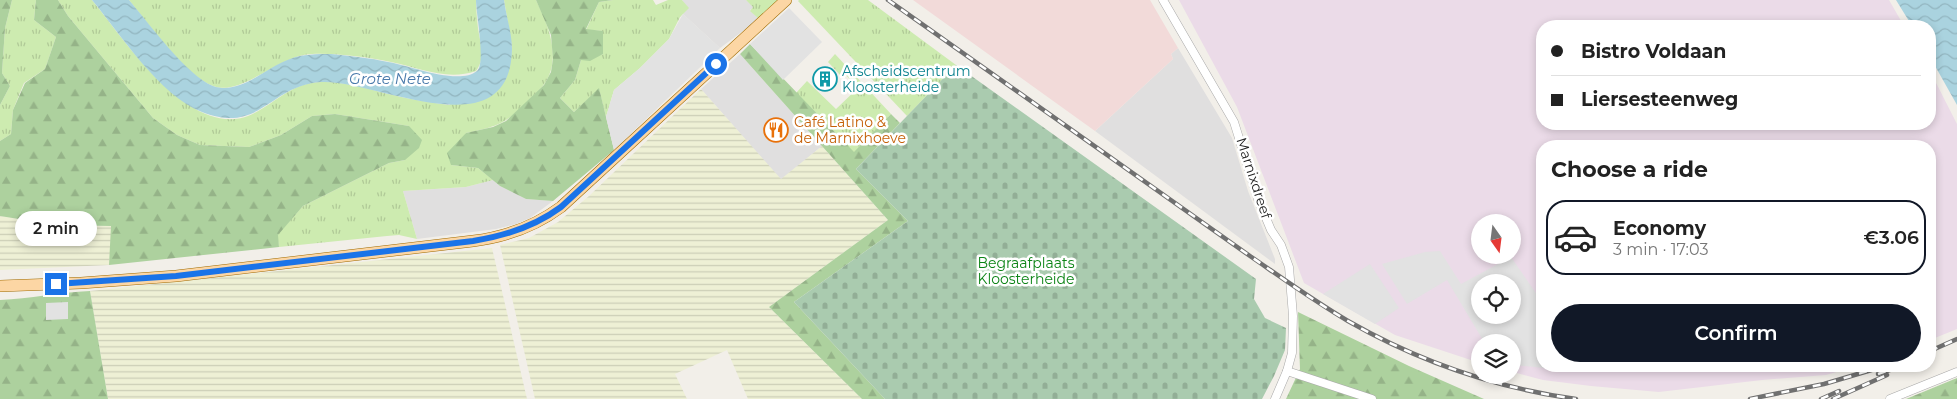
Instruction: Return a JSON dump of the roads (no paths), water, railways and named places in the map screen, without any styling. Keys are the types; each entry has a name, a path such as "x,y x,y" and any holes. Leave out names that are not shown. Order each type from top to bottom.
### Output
{"main road":[{"path":"0,286 81,283 176,276 489,239 522,230 550,215 600,172 786,0"}],"street":[{"name":"Marnixdreef","path":"1163,0 1234,122 1258,199 1271,230 1281,245 1289,267 1293,334 1292,353 1287,371 1275,399"},
{"path":"1287,371 1372,399"},
{"path":"1890,399 1957,372"}],"water":[{"name":"Grote Nete","path":"92,0 129,0 180,61 203,81 223,88 243,84 290,59 315,54 374,59 446,76 469,75 477,71 481,58 476,0 504,0 512,49 505,80 489,98 465,104 436,103 345,84 321,82 304,85 289,91 252,113 238,117 222,117 202,112 186,104 171,93 128,47"},
{"path":"1896,0 1957,0 1957,105 1936,68 1936,20 1908,20"}],"railway":[{"path":"888,0 1250,256 1348,321 1402,349 1458,371 1516,388 1576,399"},
{"path":"1936,348 1957,339"},
{"path":"1750,399 1824,384 1865,372"},
{"path":"1878,374 1884,372"},
{"path":"1833,399 1887,375"},
{"path":"1821,399 1839,391"}],"place":[{"name":"Afscheidscentrum Kloosterheide","path":"825,79"},
{"name":"Café Latino & de Marnixhoeve","path":"776,130"}],"park label":[{"name":"Begraafplaats Kloosterheide","path":"1026,272"}]}
